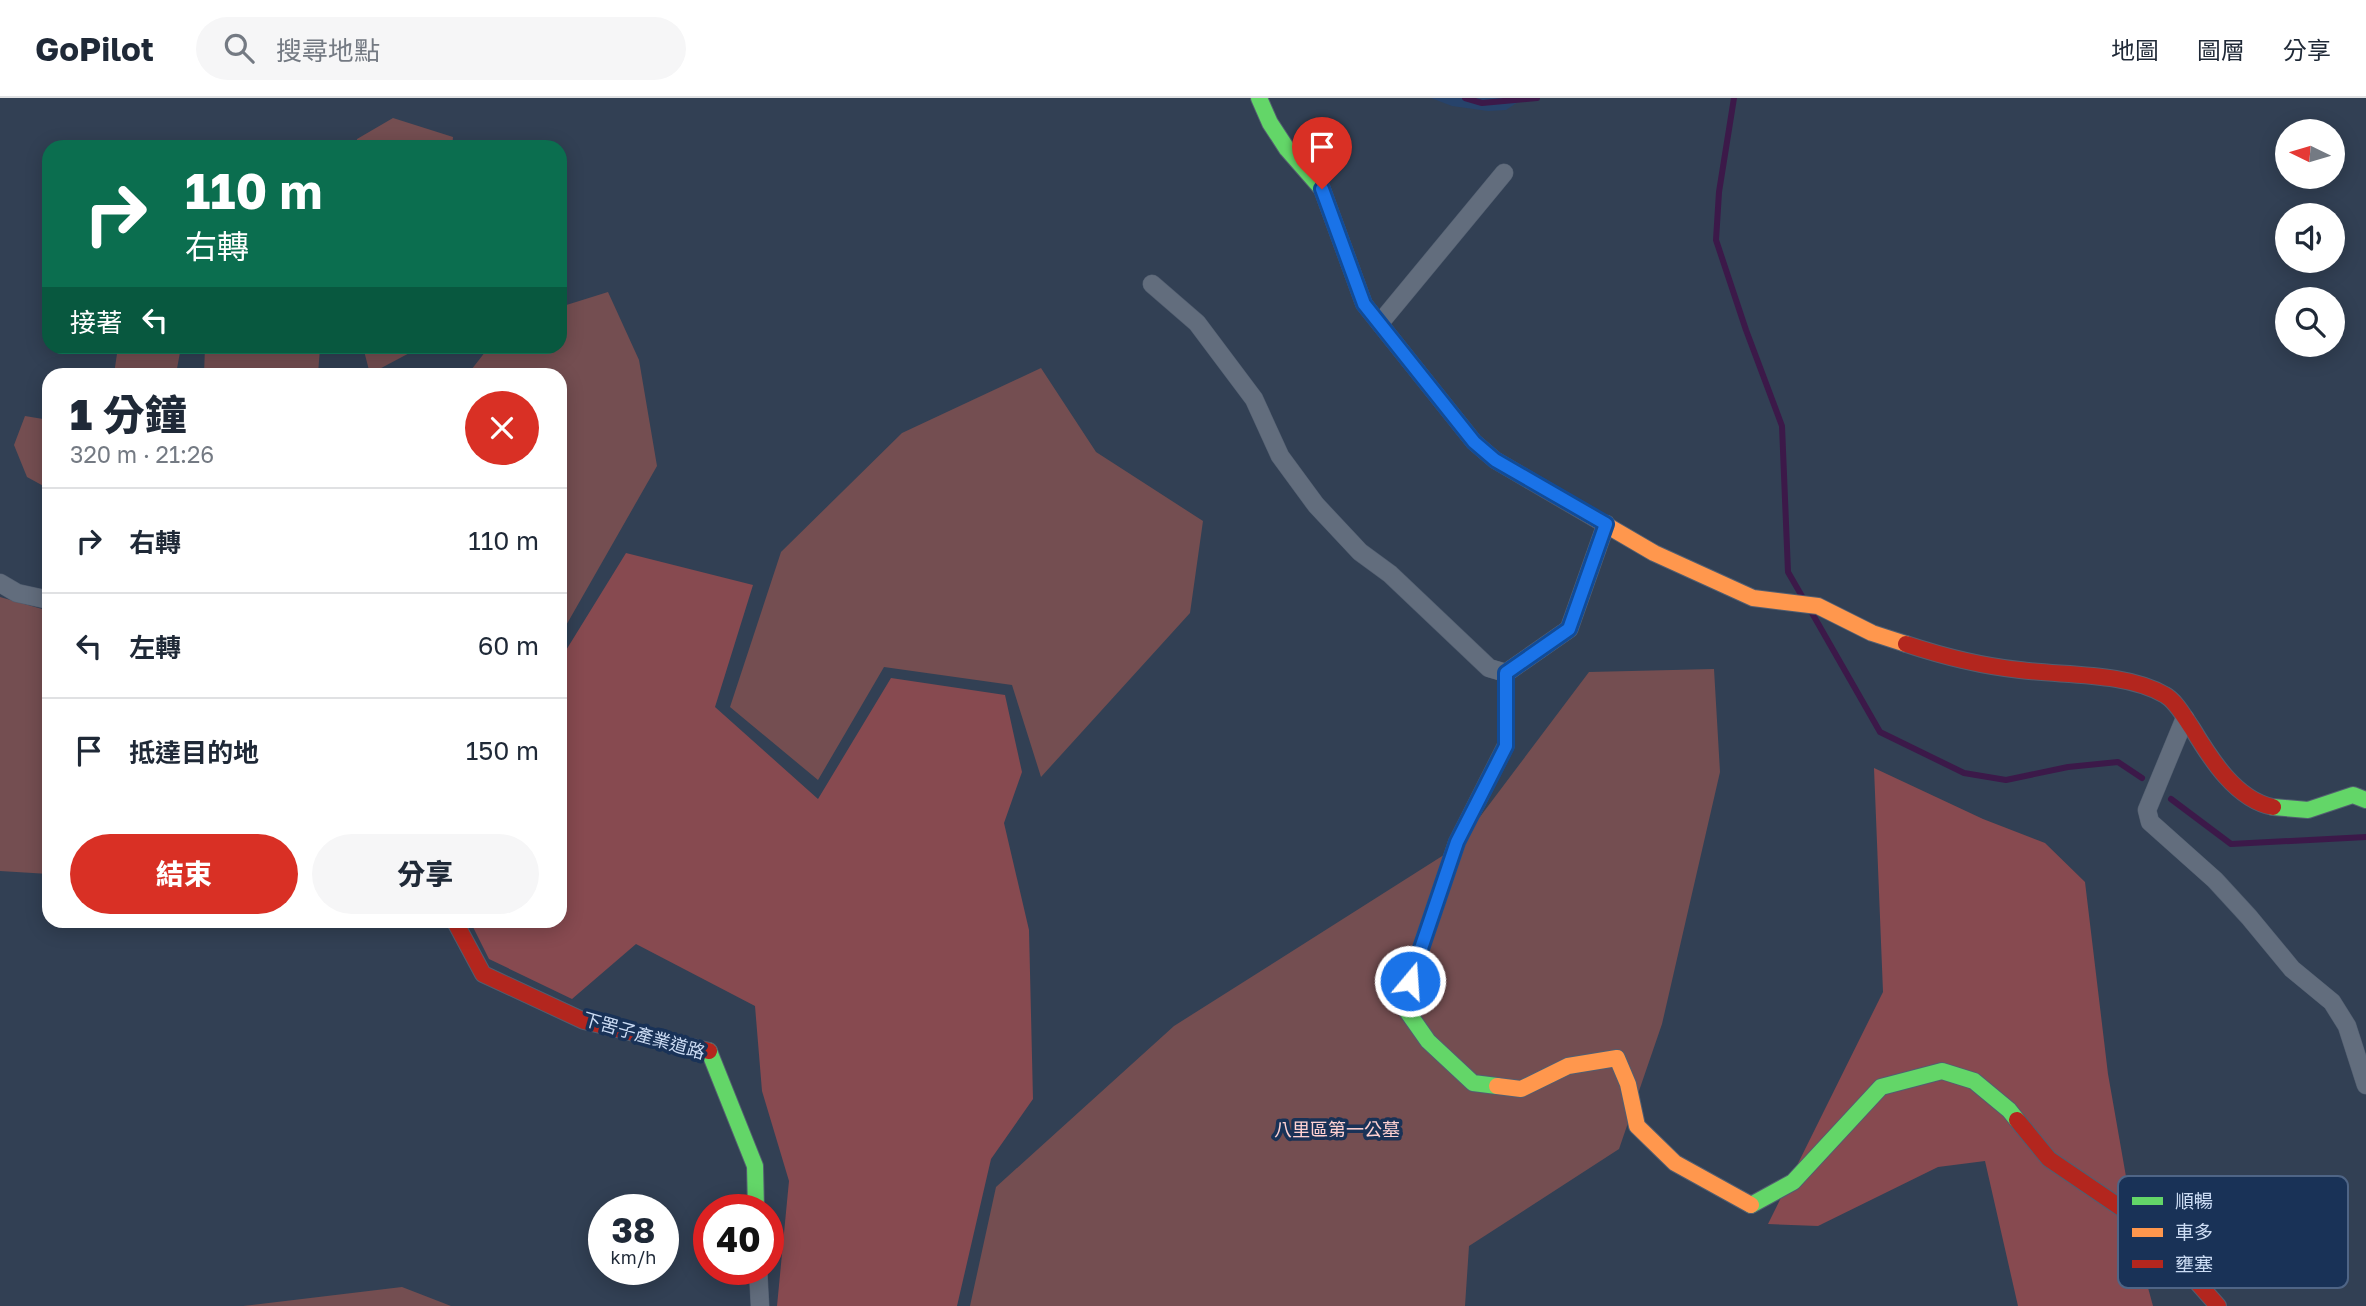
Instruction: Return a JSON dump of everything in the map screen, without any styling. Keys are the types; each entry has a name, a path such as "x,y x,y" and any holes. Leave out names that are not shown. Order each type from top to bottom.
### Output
{"street":[{"path":"1259,98 1270,123 1287,149 1322,189 1364,304 1474,442 1495,460 1654,553 1753,598 1818,606 1872,633 1961,659 2018,670 2120,679 2166,696 2185,718 2210,758 2241,791 2261,805 2308,810 2353,794 2366,800"},
{"path":"1380,323 1504,173"},
{"path":"1152,284 1197,324 1254,399 1280,456 1316,505 1360,552 1390,574 1489,668 1506,673"},
{"path":"1506,673 1569,629 1606,524"},
{"path":"0,583 17,593 42,598"},
{"path":"1506,673 1506,746 1457,842 1402,1004 1428,1041 1472,1083 1521,1089 1568,1066 1617,1058 1628,1084 1637,1126 1675,1163 1751,1205 1793,1182 1881,1087 1942,1070 1974,1081 2008,1110 2049,1159 2118,1206"},
{"path":"2185,718 2147,810 2150,822 2215,880 2249,917 2291,970 2332,1002 2347,1026 2366,1085"},
{"name":"下罟子產業道路","path":"458,928 484,974 584,1021 711,1051 754,1166 755,1194"},
{"path":"759,1285 760,1306"},
{"path":"2202,1288 2218,1306"}],"shaded area":[{"path":"1431,98 1524,98 1506,110 1488,111 1452,106"},
{"path":"626,553 753,585 715,707 818,799 891,678 1005,695 1022,772 1004,823 1029,930 1033,1099 991,1159 957,1306 777,1306 779,1285 784,1285 784,1233 789,1181 762,1091 755,1006 636,944 572,999 489,959 474,928 567,928 567,649"},
{"path":"1874,768 1983,819 2045,843 2085,882 2108,1074 2126,1176 2118,1176 2118,1288 2148,1288 2153,1306 2018,1306 1985,1161 1938,1167 1818,1226 1768,1224 1883,992"}],"green space":[{"path":"393,118 453,137 453,140 357,139"},
{"path":"608,292 639,360 657,466 567,624 567,368 473,368 484,354 567,354 567,305"},
{"path":"117,354 180,354 177,368 115,368"},
{"path":"205,354 320,354 318,368 204,368"},
{"path":"365,354 408,354 381,368 368,368"},
{"path":"1041,368 1096,452 1203,521 1190,613 1041,777 1012,685 884,667 818,780 730,707 781,552 902,433"},
{"path":"25,416 42,419 42,485 27,477 14,445"},
{"path":"0,597 42,609 42,874 0,871"},
{"name":"八里區第一公墓","path":"1714,669 1720,772 1662,1024 1619,1149 1469,1246 1465,1306 970,1306 996,1187 1174,1026 1458,846 1589,672"},
{"path":"402,1287 451,1306 243,1306"}],"waterway":[{"path":"1465,98 1482,103 1537,98"},
{"path":"1734,98 1719,192 1716,240 1782,426 1788,572 1803,598"},
{"path":"1812,613 1880,732 1964,773 2006,780 2068,767 2118,762 2142,778"},
{"path":"2171,799 2231,844 2366,837"}],"traffic: fast":[{"path":"1259,98 1270,123 1287,149 1322,189 1364,304 1474,442 1495,460 1529,480"},
{"path":"1497,1086 1473,1083 1428,1041 1402,1004 1457,842 1506,745 1506,673"},
{"path":"2273,807 2308,810 2353,795 2366,800"},
{"path":"709,1051 755,1166 756,1194"},
{"path":"1751,1205 1793,1182 1881,1087 1942,1071 1974,1081 2017,1120"}],"traffic: slow":[{"path":"1529,480 1654,553 1753,598 1818,606 1872,633 1906,644"},
{"path":"1497,1086 1521,1089 1568,1066 1617,1058 1628,1084 1637,1126 1675,1163 1751,1205"}],"traffic: jam":[{"path":"1906,644 1991,666 2132,682 2165,695 2177,705 2225,776 2247,796 2273,807"},
{"path":"458,928 483,974 584,1021 709,1051"},
{"path":"2017,1120 2049,1159 2118,1206"},
{"path":"2202,1288 2218,1306"}],"route":[{"path":"1322,189 1364,304 1474,442 1495,460 1606,524 1569,629 1506,673 1506,746 1457,842 1410,981"}]}
